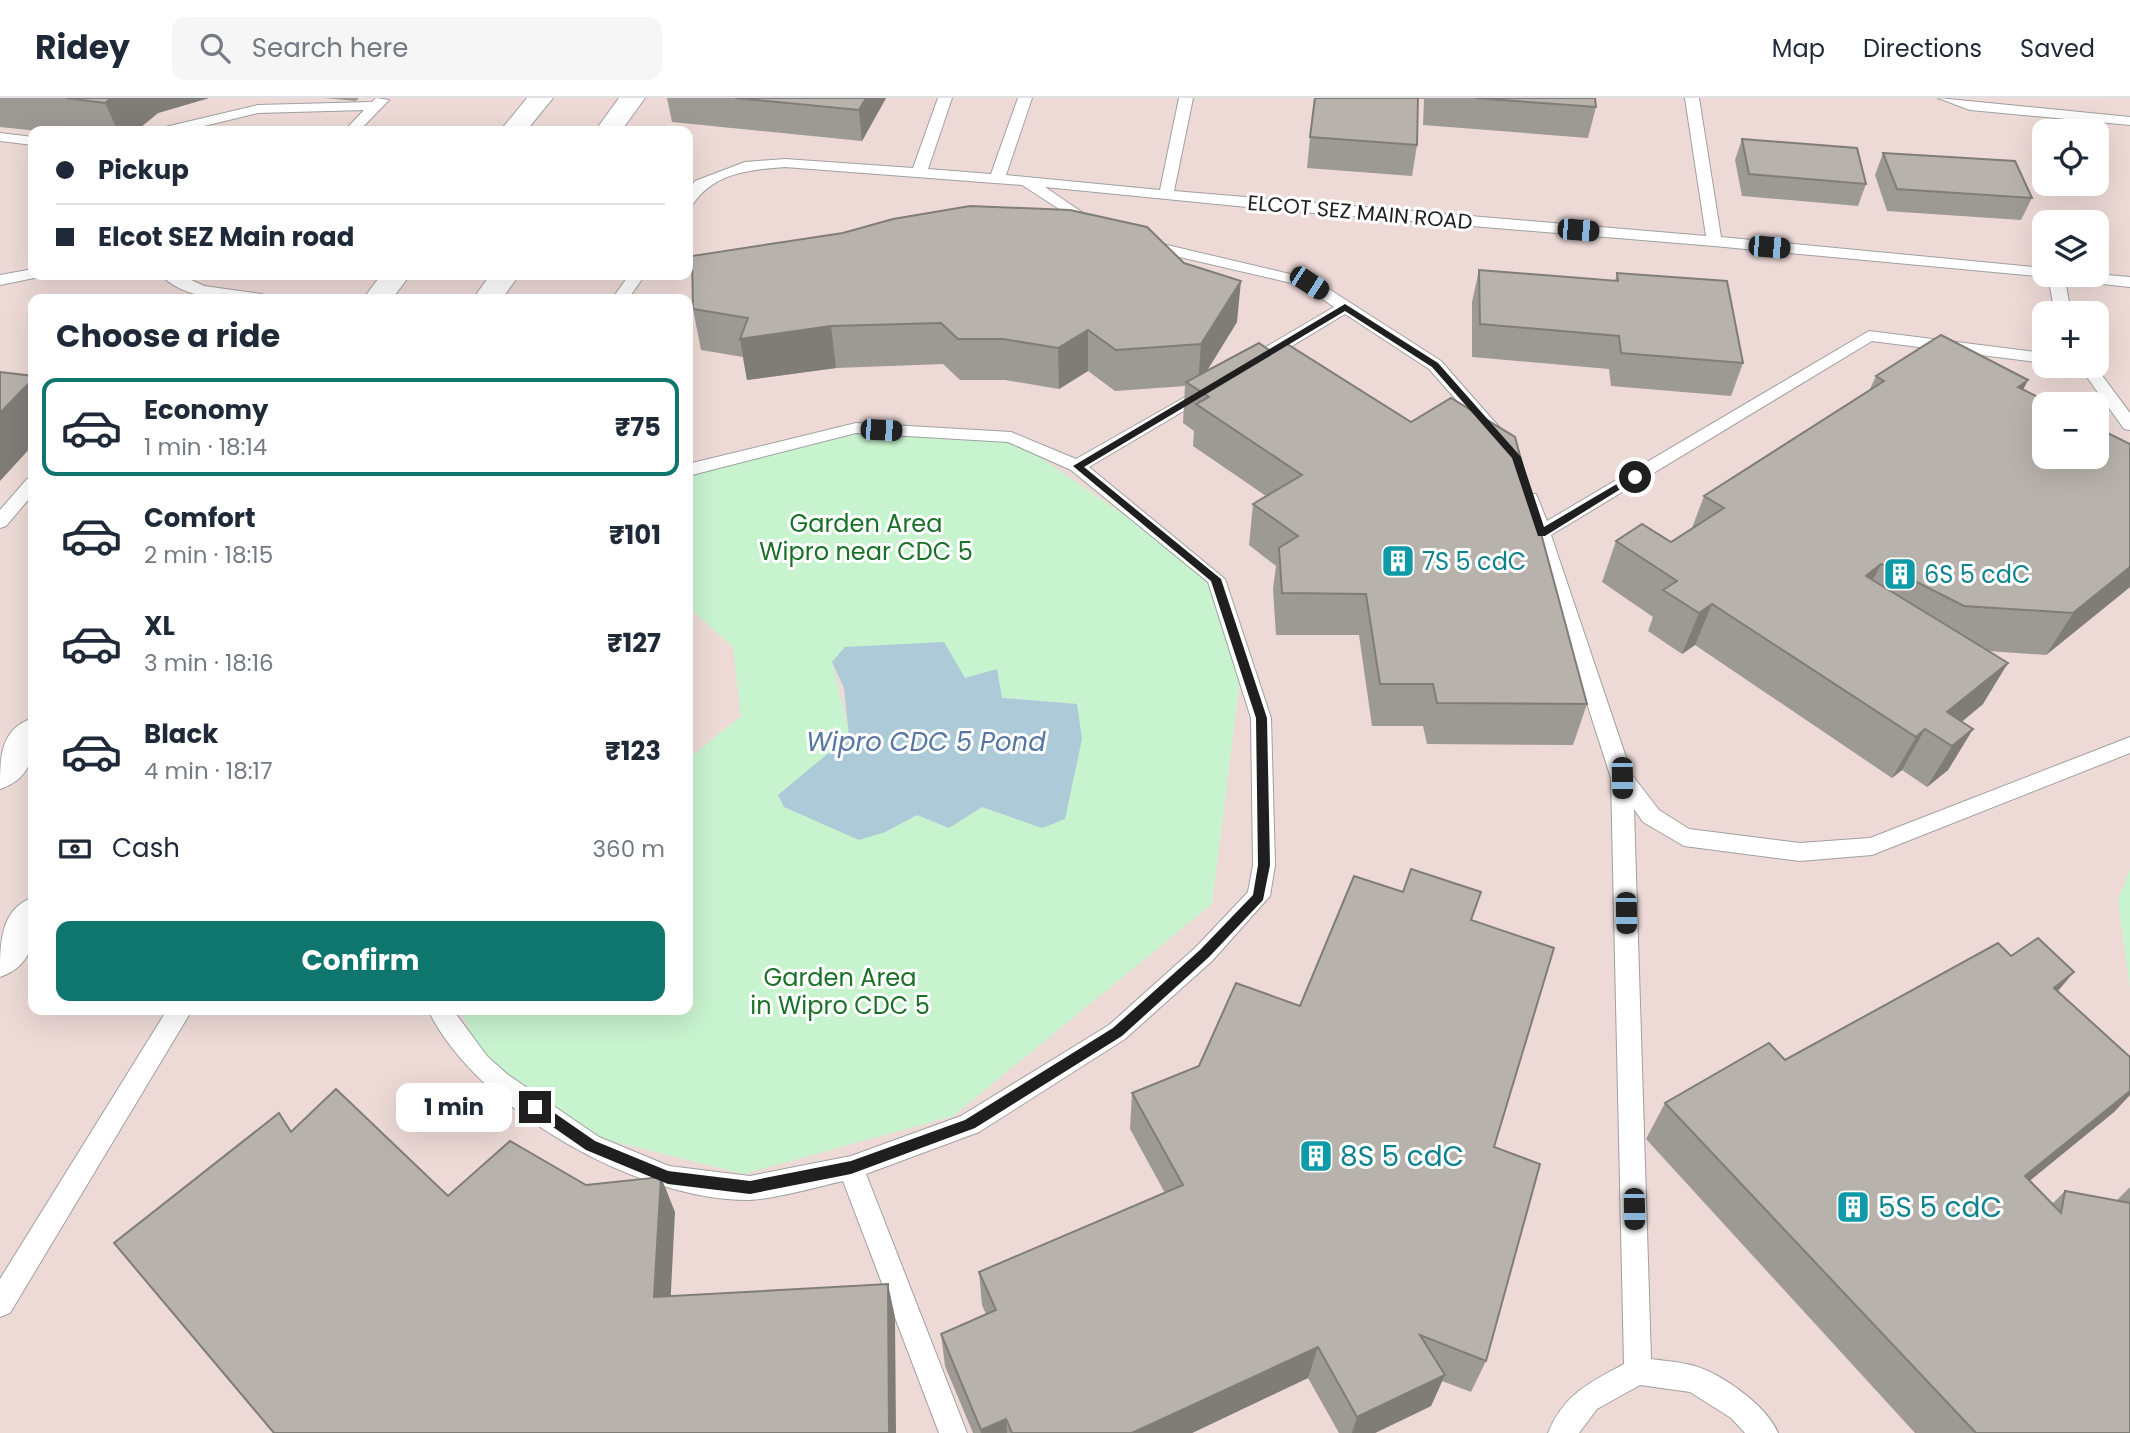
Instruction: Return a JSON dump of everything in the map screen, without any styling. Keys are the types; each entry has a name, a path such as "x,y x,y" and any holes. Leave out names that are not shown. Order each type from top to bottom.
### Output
{"street":[{"path":"517,126 540,98"},
{"path":"612,126 632,98"},
{"path":"381,294 393,280"},
{"path":"0,774 28,738"},
{"path":"0,959 28,921"}],"lane":[{"path":"919,173 945,98"},
{"path":"997,179 1025,98"},
{"path":"1166,195 1186,98"},
{"path":"1692,98 1714,241"},
{"path":"1945,98 1970,106 2130,121"},
{"path":"187,126 258,109 380,102"},
{"path":"356,126 380,102"},
{"path":"0,137 28,140"},
{"name":"ELCOT SEZ MAIN ROAD","path":"694,183 746,166 785,163 1026,181 1714,241 2032,272"},
{"path":"1026,181 1082,221 1107,230"},
{"path":"1131,239 1155,248 1309,283 1435,365 1507,447"},
{"path":"0,280 28,275"},
{"path":"176,280 195,294"},
{"path":"197,294 210,280"},
{"path":"2109,280 2130,282"},
{"path":"1077,466 1345,307"},
{"path":"1541,533 1869,336 2032,356"},
{"path":"2096,378 2130,425"},
{"path":"444,1015 478,1063 498,1082 590,1145 668,1178 750,1188 851,1168 970,1124 1117,1032 1204,954 1259,897 1264,865 1261,718 1216,579 1077,466 1011,437 856,428 693,469"},
{"path":"1524,480 1622,778 1638,1371"},
{"path":"0,523 28,489"},
{"path":"1622,778 1651,816 1684,837 1800,852 1872,846 2130,745"},
{"path":"0,1304 177,1015"},
{"path":"851,1168 953,1433"},
{"path":"1562,1433 1587,1399 1638,1371 1694,1380 1741,1408 1764,1433"}],"shaded area":[{"path":"0,98 2130,98 2130,1433 0,1433"}],"green space":[{"name":"Garden Area in Wipro CDC 5","path":"856,428 1011,437 1209,574 1240,680 1212,904 953,1116 744,1174 596,1137 484,1062 462,1015 693,1015 693,755 741,716 733,647 693,611 693,469","holes":["845,647 965,678 1002,698 1077,704 1042,828 982,807 949,828 917,815 778,795 850,736 832,662"]},
{"path":"2130,869 2130,989 2118,900"}],"water":[{"name":"Wipro CDC 5 Pond","path":"944,642 965,678 997,669 1002,698 1077,704 1082,739 1065,819 1042,828 982,807 949,828 917,815 885,832 859,840 784,807 778,795 849,736 844,688 832,662 845,647"}],"building":[{"path":"66,98 111,98 105,103"},
{"path":"735,98 866,98 859,110"},
{"path":"1315,98 1418,98 1417,145 1310,137"},
{"path":"1475,98 1595,98 1596,107"},
{"path":"1742,139 1857,148 1866,184 1749,174"},
{"path":"1883,153 2015,161 2032,198 1897,189"},
{"path":"970,206 1070,210 1147,227 1184,263 1241,281 1201,344 1116,350 1088,330 1058,348 1003,339 958,339 941,323 831,326 740,339 748,318 693,309 693,256 843,233 893,219"},
{"path":"1479,270 1618,281 1617,273 1727,281 1743,363 1621,353 1619,336 1480,324"},
{"name":"6S 5 cdC","path":"1941,335 2028,380 2018,387 2032,394 2032,469 2109,469 2109,434 2130,444 2130,567 2073,613 1964,606 1881,564 1866,576 2008,663 1947,712 1973,729 1952,746 1925,729 1916,737 1712,604 1699,613 1663,590 1677,581 1616,541 1642,524 1671,542 1724,508 1704,496 1884,381 1876,376"},
{"name":"7S 5 cdC","path":"1259,343 1272,352 1287,344 1411,422 1451,398 1515,437 1587,704 1437,703 1433,684 1380,684 1366,594 1282,593 1279,548 1298,536 1253,504 1302,475 1196,404 1209,397 1186,382"},
{"path":"0,372 28,375 28,384 0,413"},
{"name":"8S 5 cdC","path":"1411,869 1481,892 1471,920 1554,948 1494,1147 1540,1164 1486,1361 1420,1335 1445,1375 1357,1417 1318,1347 1132,1433 1012,1433 1006,1419 981,1430 941,1334 996,1310 979,1272 1183,1185 1132,1093 1199,1066 1236,983 1300,1006 1354,876 1403,892"},
{"name":"5S 5 cdC","path":"2038,938 2074,972 2054,988 2130,1057 2130,1091 2025,1176 2061,1213 2065,1191 2130,1203 2130,1433 1976,1433 1665,1103 1769,1043 1785,1060 1998,943 2011,956"},
{"path":"336,1089 448,1196 510,1141 586,1185 661,1177 654,1297 888,1284 889,1433 274,1433 114,1243 279,1113 291,1132"}],"place":[{"name":"7S 5 cdC","path":"1398,561"},
{"name":"6S 5 cdC","path":"1900,574"},
{"name":"8S 5 cdC","path":"1316,1156"},
{"name":"5S 5 cdC","path":"1853,1207"}],"route":[{"path":"535,1107 590,1145 668,1178 750,1188 851,1168 970,1124 1117,1032 1204,954 1259,897 1264,865 1261,718 1216,579 1077,466 1345,307 1435,365 1517,457 1541,533 1635,477"}],"park label":[{"name":"Garden Area Wipro near CDC 5","path":"866,537"}]}
